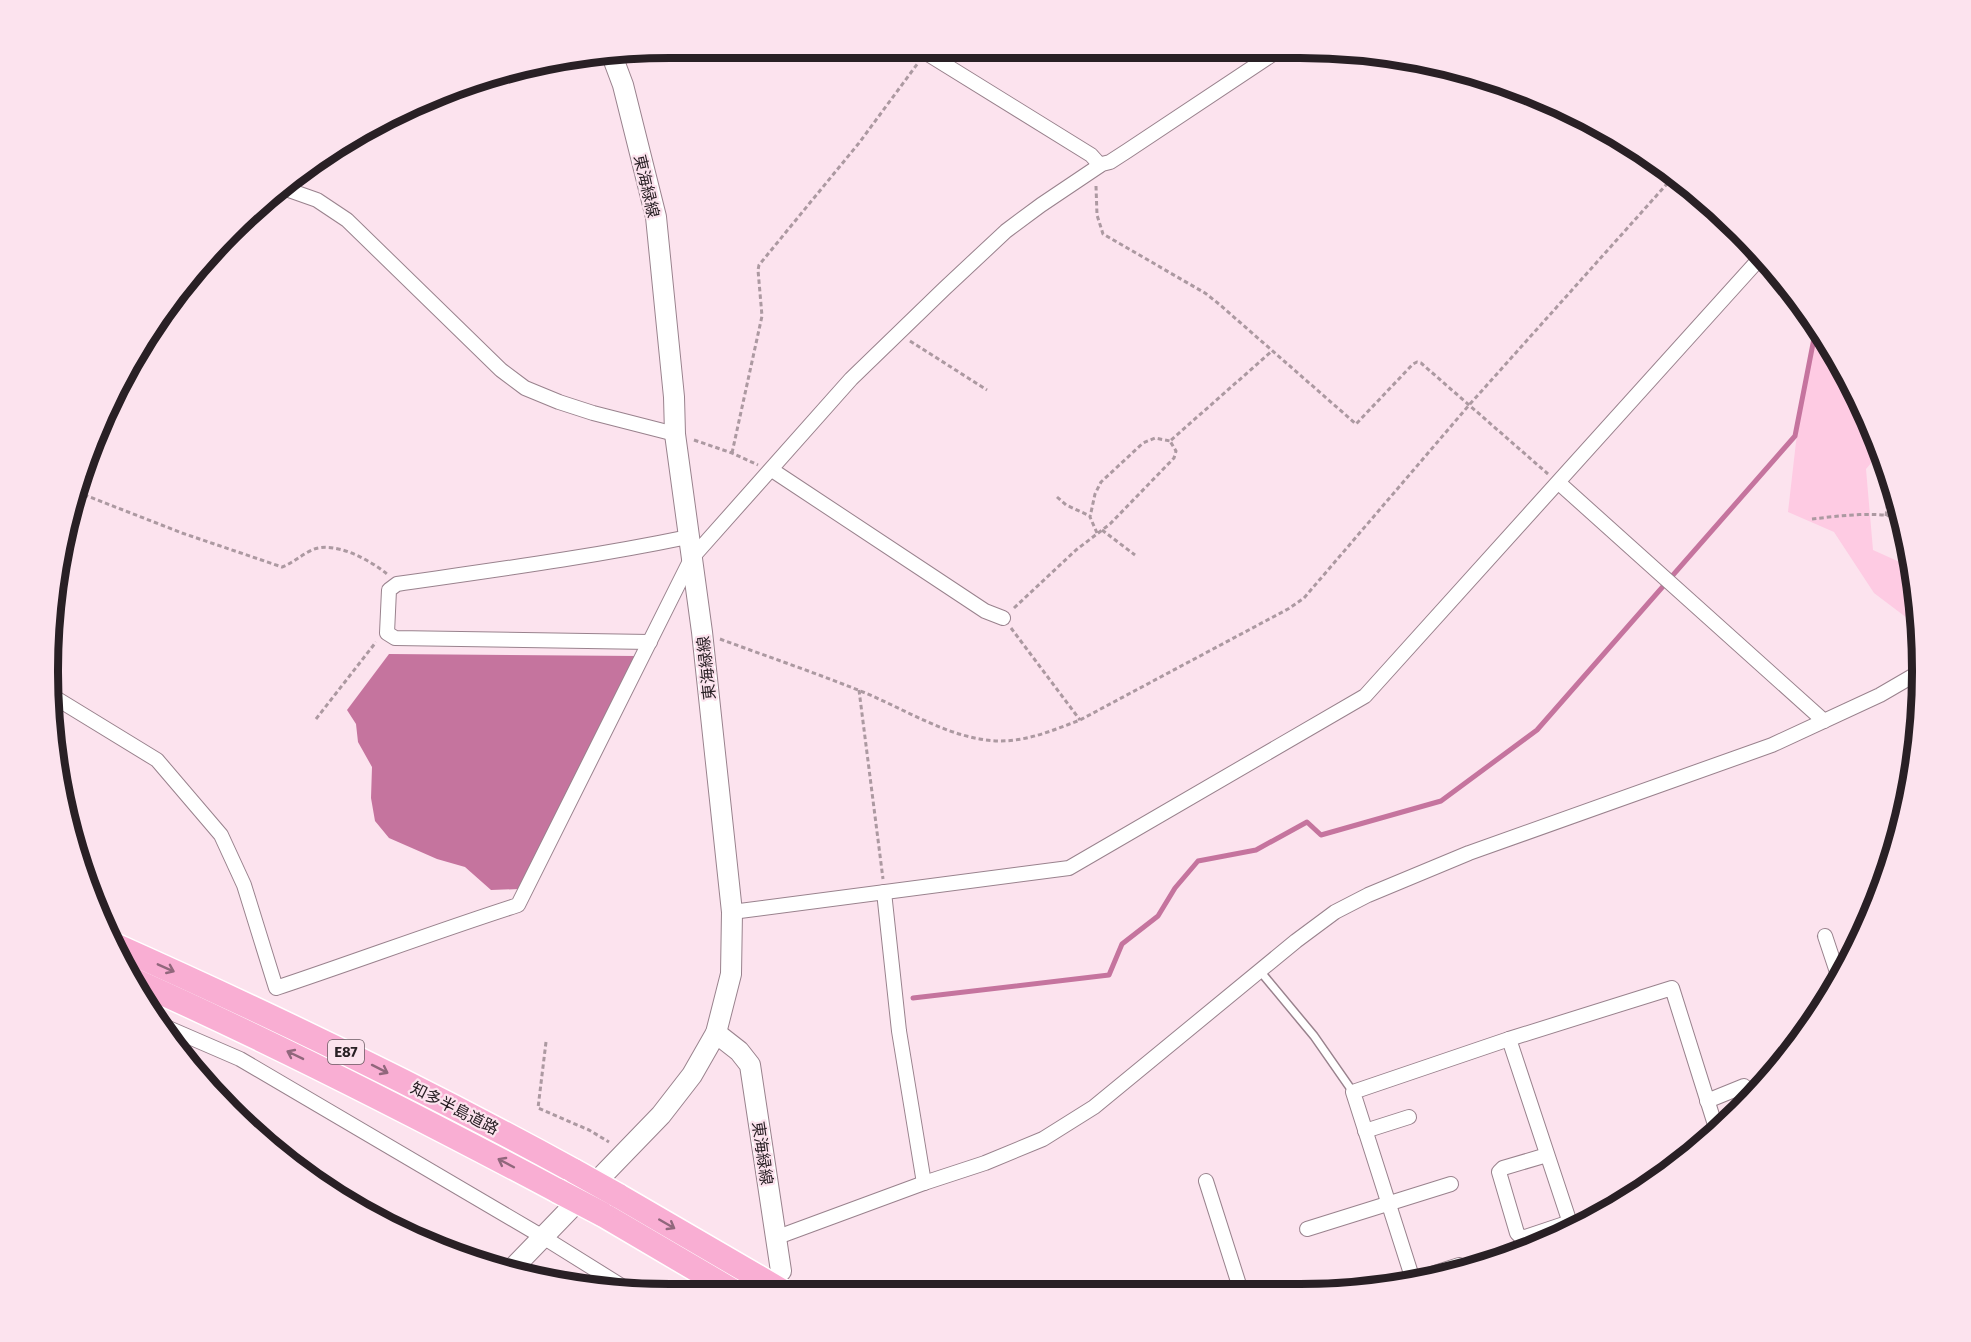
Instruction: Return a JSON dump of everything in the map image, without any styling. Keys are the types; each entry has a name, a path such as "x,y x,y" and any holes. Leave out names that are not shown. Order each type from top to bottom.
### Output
{"highway":[{"name":"知多半島道路","path":"127,950 340,1049 486,1123 574,1171 609,1205 724,1284"},
{"name":"知多半島道路","path":"146,986 329,1071 558,1191 609,1205 767,1284"}],"main road":[{"name":"東海緑線","path":"614,62 623,85 656,217 674,397 675,434 702,632 732,912 731,974 716,1033 739,1051 750,1065 781,1271"},
{"path":"517,1264 661,1115 686,1083 716,1033"}],"street":[{"path":"934,58 1091,155 1100,165"},
{"path":"59,700 157,760 221,835 244,885 276,988 518,905 692,559 725,519 851,380 1006,231 1100,165 1110,162 1267,58"},
{"path":"291,191 317,200 347,220 501,370 525,388 593,413 675,434"},
{"path":"732,912 1069,868 1365,696 1756,262"},
{"path":"770,471 985,611 1003,618"},
{"path":"1559,483 1824,721"},
{"path":"650,642 395,638 387,633 389,590 397,584 574,558 688,537"},
{"path":"775,1238 985,1163 1043,1139 1086,1112 1335,912 1368,895 1469,853 1772,745 1880,695 1912,676"},
{"path":"884,892 899,1031 924,1183"},
{"path":"1825,936 1835,967"},
{"path":"1411,1273 1353,1092 1509,1039 1672,988 1714,1122"},
{"path":"177,1033 240,1059 612,1280"},
{"path":"1509,1039 1570,1221"},
{"path":"1707,1101 1744,1086"},
{"path":"1365,1131 1409,1117"},
{"path":"1545,1232 1522,1238 1517,1233 1499,1172 1503,1168 1547,1155"},
{"path":"1206,1181 1239,1284"},
{"path":"1307,1230 1451,1184"}],"lane":[{"path":"1260,971 1314,1036 1353,1092"}],"path":[{"path":"732,453 762,316 759,265 859,143 920,58"},
{"path":"1100,165 1096,186 1097,215 1103,234 1205,293 1356,424 1417,362 1421,363 1559,483"},
{"path":"702,632 859,690 946,729 980,739 1000,741 1023,739 1080,720 1288,609 1304,598 1470,404 1669,182"},
{"path":"898,334 987,390"},
{"path":"1170,441 1272,351"},
{"path":"675,434 732,453 770,471"},
{"path":"1080,720 1003,618 1076,550 1102,530 1174,458 1176,451 1170,441 1155,438 1149,440 1098,487 1090,516 1097,533"},
{"path":"84,495 282,567 312,550 323,547 360,556 377,566 397,584"},
{"path":"1057,497 1066,505 1090,516"},
{"path":"1886,516 1888,500"},
{"path":"1812,519 1850,516 1893,517"},
{"path":"1102,530 1135,555"},
{"path":"316,719 379,639 387,633"},
{"path":"859,690 884,892"},
{"path":"546,1042 538,1108 589,1130 625,1152"}],"shaded area":[{"path":"1813,338 1849,400 1874,459 1866,469 1873,550 1903,563 1910,620 1874,593 1834,532 1788,512 1796,442"},
{"path":"389,654 637,656 520,889 491,890 465,867 437,859 389,838 375,821 371,798 372,767 358,742 356,724 347,710"}],"waterway":[{"path":"913,998 1109,975 1122,944 1158,916 1175,888 1198,861 1256,850 1307,822 1321,835 1441,801 1537,730 1795,436 1814,339"}]}
